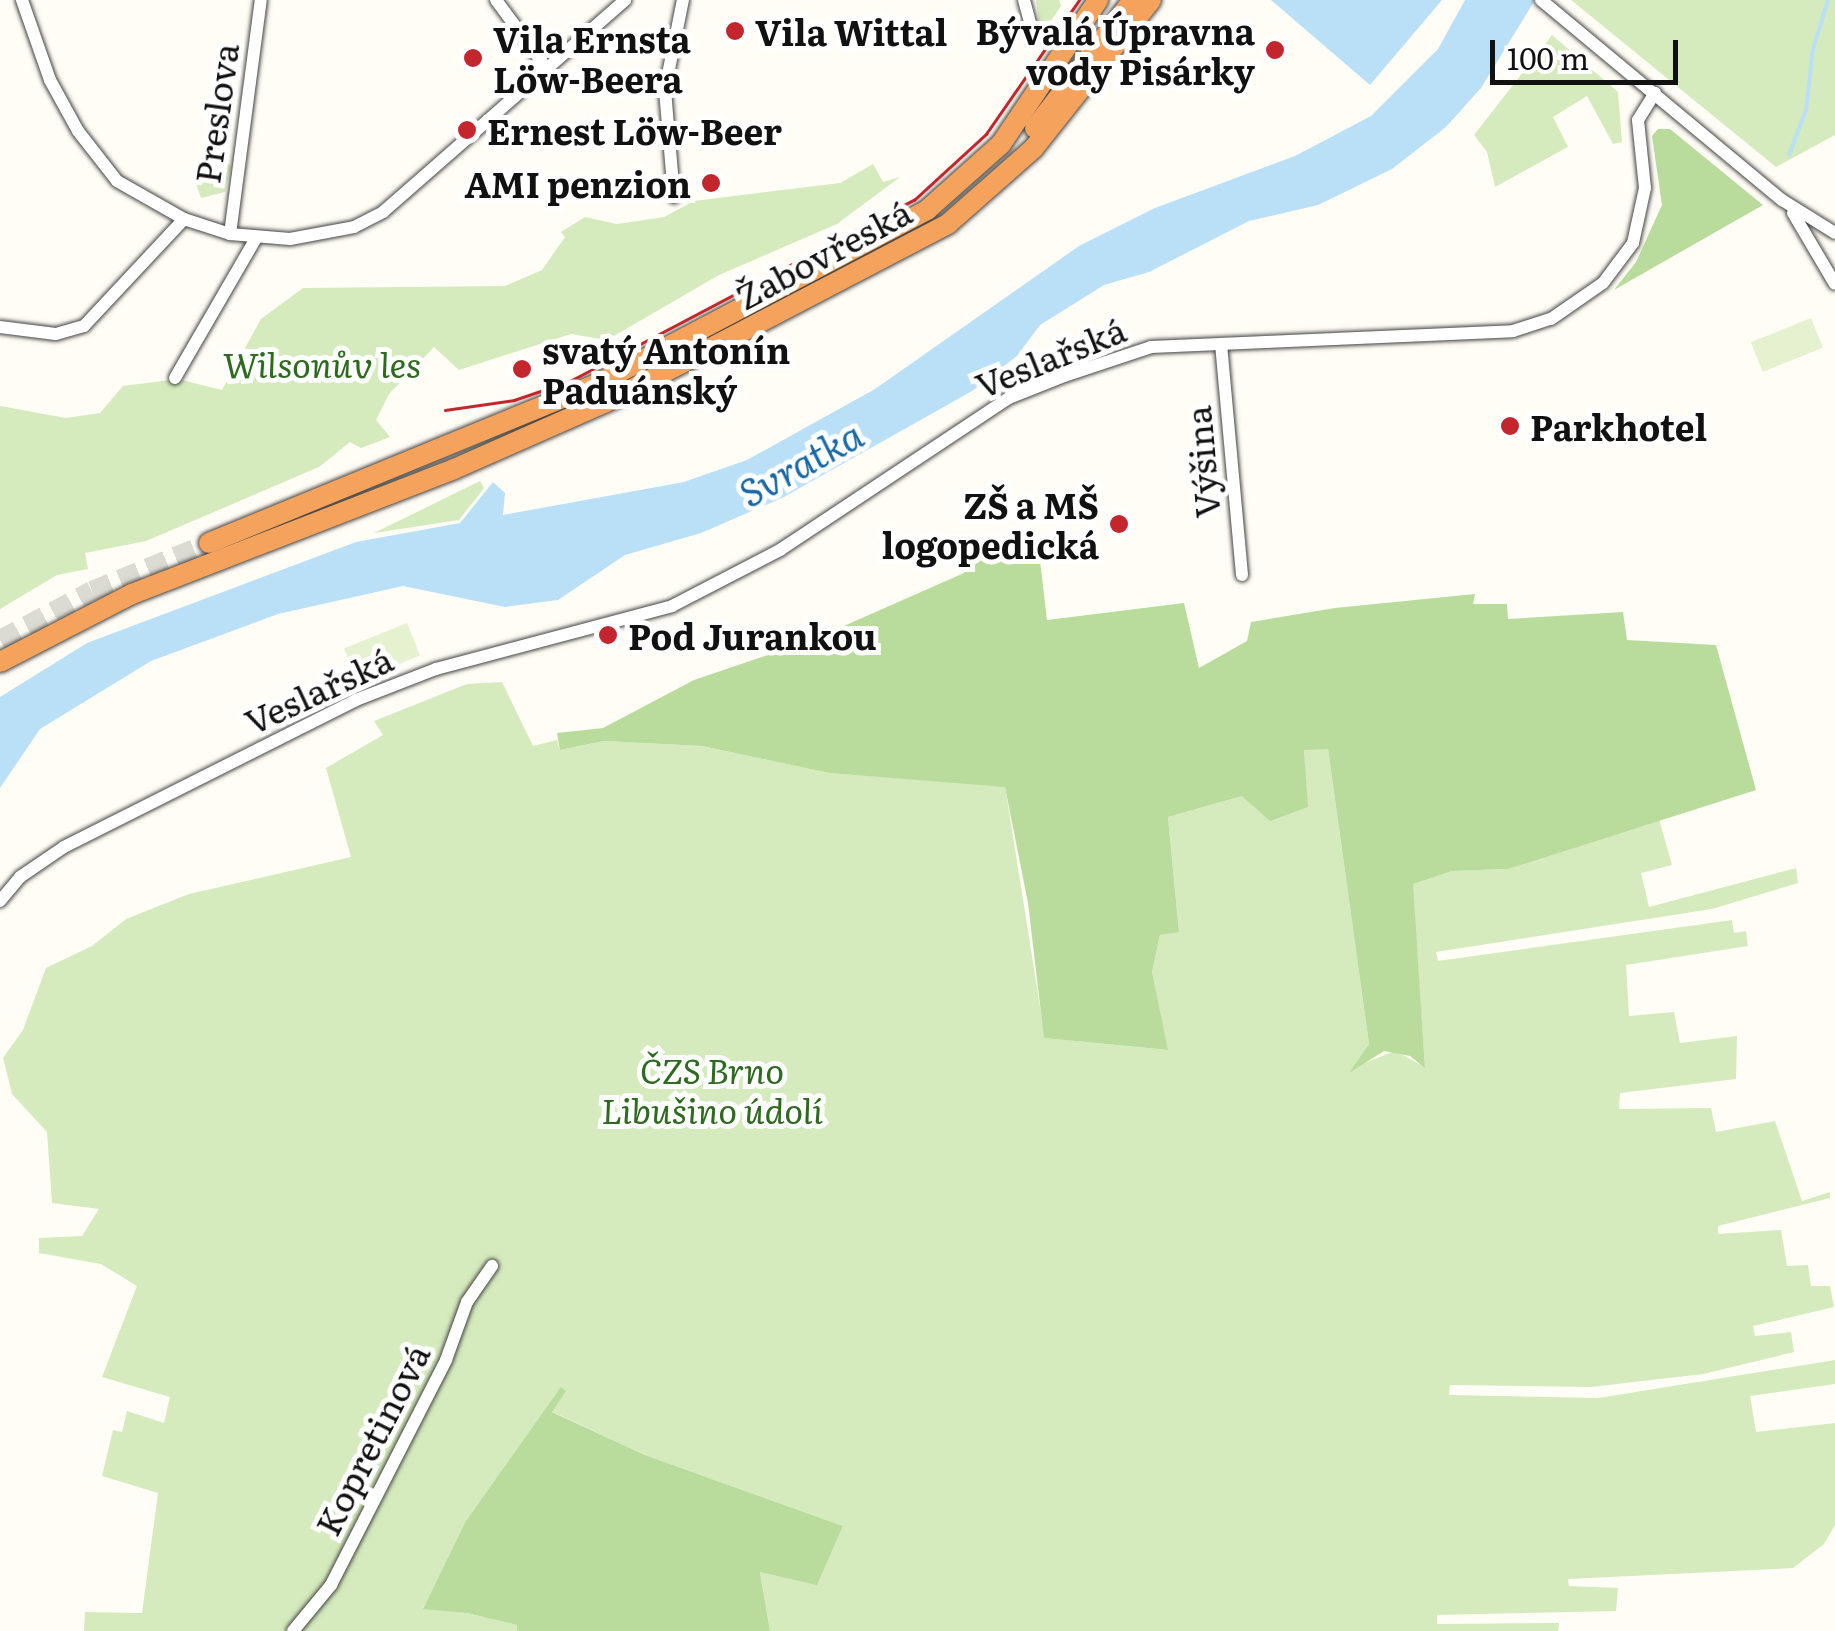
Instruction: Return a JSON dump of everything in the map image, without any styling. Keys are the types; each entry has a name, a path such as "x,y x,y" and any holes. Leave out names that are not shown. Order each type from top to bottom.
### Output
{"highway":[{"name":"Žabovřeská","path":"209,543 533,413 840,259 950,194 1023,114 1098,0"},
{"path":"1023,114 1042,99 1117,0"},
{"path":"966,210 1133,0"},
{"name":"Žabovřeská","path":"0,662 65,626 613,399 966,210 1053,126 1151,0"}],"street":[{"path":"22,0 50,80 106,169 184,218 230,234 256,238 320,235 383,212 624,0"},
{"name":"Preslova","path":"230,234 261,0"},
{"path":"496,0 547,69"},
{"path":"674,197 666,89 683,0"},
{"path":"1544,3 1782,200 1835,233"},
{"path":"1027,5 1032,29"},
{"name":"Veslařská","path":"0,902 20,877 64,846 356,700 436,669 672,606 780,550 1009,398 1138,351 1513,331 1571,309 1620,263 1641,223 1645,188 1638,120 1656,93"},
{"path":"1782,200 1835,284"},
{"path":"0,327 56,334 84,326 184,218"},
{"path":"175,378 256,238"},
{"name":"Výšina","path":"1221,344 1242,576"},
{"name":"Kopretinová","path":"292,1631 331,1585 446,1360 468,1302 492,1266"}],"green space":[{"path":"1036,0 1059,0 1061,6 1041,36"},
{"path":"1571,0 1835,0 1835,135 1776,167"},
{"path":"1552,35 1618,92 1622,142 1613,144 1587,96 1553,117 1568,147 1495,187 1487,152 1474,135"},
{"path":"1658,129 1670,129 1763,205 1614,290 1636,262 1662,205 1652,136"},
{"path":"226,162 231,166 225,192 201,198 193,175"},
{"name":"Wilsonův les","path":"873,164 883,182 900,177 837,224 719,275 607,340 571,334 459,370 434,347 389,394 376,420 390,437 361,448 350,442 319,467 146,541 85,553 88,569 57,575 0,609 0,406 66,418 100,413 123,386 178,379 222,390 261,319 303,288 505,286 542,270 565,237 561,232 585,217 617,224 664,217 694,201 840,183"},
{"path":"1811,318 1823,348 1763,372 1751,342"},
{"path":"480,481 484,488 459,520 374,533"},
{"path":"1038,544 1047,620 1184,603 1199,668 1247,641 1251,622 1335,608 1475,594 1473,604 1507,604 1508,619 1623,612 1627,640 1716,645 1756,790 1508,869 1452,871 1413,884 1425,1068 1410,1056 1384,1051 1349,1073 1369,1044 1328,749 1304,750 1308,807 1270,821 1242,796 1168,817 1179,932 1160,935 1152,972 1168,1050 1044,1038 1028,903 1005,787 829,773 702,746 604,741 560,750 557,733 603,728 694,680 812,640 964,573 970,556"},
{"path":"407,623 420,655 357,681 344,648"},
{"name":"ČZS Brno Libušino údolí","path":"502,682 533,746 557,740 560,750 604,741 702,746 829,773 1005,786 1045,1038 1167,1050 1152,972 1160,935 1179,931 1168,817 1242,796 1307,807 1304,749 1328,749 1369,1044 1354,1067 1395,1051 1425,1067 1412,884 1452,871 1508,869 1659,819 1672,865 1641,873 1649,907 1796,868 1798,883 1712,909 1436,952 1438,961 1732,920 1734,933 1746,931 1748,946 1626,965 1629,1016 1674,1012 1680,1043 1737,1036 1736,1079 1620,1093 1619,1109 1711,1108 1716,1132 1775,1121 1802,1201 1830,1192 1830,1198 1718,1226 1718,1234 1781,1230 1787,1266 1808,1265 1811,1286 1830,1286 1834,1307 1753,1326 1755,1336 1791,1332 1794,1352 1703,1374 1591,1387 1450,1385 1449,1395 1598,1398 1835,1360 1835,1384 1750,1396 1756,1432 1835,1423 1835,1525 1824,1544 1793,1568 1568,1579 1569,1586 1618,1588 1616,1611 1437,1615 1437,1624 1559,1623 1558,1631 770,1631 760,1571 817,1584 843,1526 645,1455 551,1411 565,1392 561,1388 423,1608 518,1625 517,1631 84,1631 85,1612 142,1613 158,1493 102,1476 113,1430 122,1432 127,1411 164,1423 170,1397 102,1377 137,1286 101,1264 39,1253 39,1238 82,1236 99,1209 52,1203 47,1132 12,1094 3,1058 23,1030 46,968 92,946 126,919 189,894 351,857 326,768 383,735 374,721 467,684"},
{"path":"561,1387 566,1391 552,1412 645,1455 843,1526 817,1585 760,1572 770,1631 517,1631 517,1625 467,1613 423,1609 466,1521"}],"water":[{"path":"1271,0 1442,0 1370,85"},
{"name":"Svratka","path":"1465,0 1535,0 1481,88 1446,127 1392,169 1318,205 1249,221 1149,272 1104,285 1040,325 1017,356 972,391 782,498 701,533 625,555 558,600 505,607 403,586 278,614 151,661 40,729 0,788 0,697 87,643 356,542 460,523 493,482 505,493 503,515 684,482 747,460 875,389 1079,246 1155,208 1295,156 1371,116 1438,49"}],"waterway":[{"path":"1789,155 1806,110 1813,49 1828,0"}],"tunnel":[{"path":"0,640 92,591 209,543"}],"tram line":[{"path":"445,410 514,400 570,381 914,200 986,134 1079,0"}],"place":[{"name":"Vila Wittal","path":"735,31"},
{"name":"Bývalá Úpravna vody Pisárky","path":"1275,50"},
{"name":"Vila Ernsta Löw-Beera","path":"473,58"},
{"name":"Ernest Löw-Beer","path":"467,130"},
{"name":"AMI penzion","path":"711,183"},
{"name":"svatý Antonín Paduánský","path":"522,369"},
{"name":"Parkhotel","path":"1510,426"},
{"name":"ZŠ a MŠ logopedická","path":"1119,524"},
{"name":"Pod Jurankou","path":"608,635"}]}
